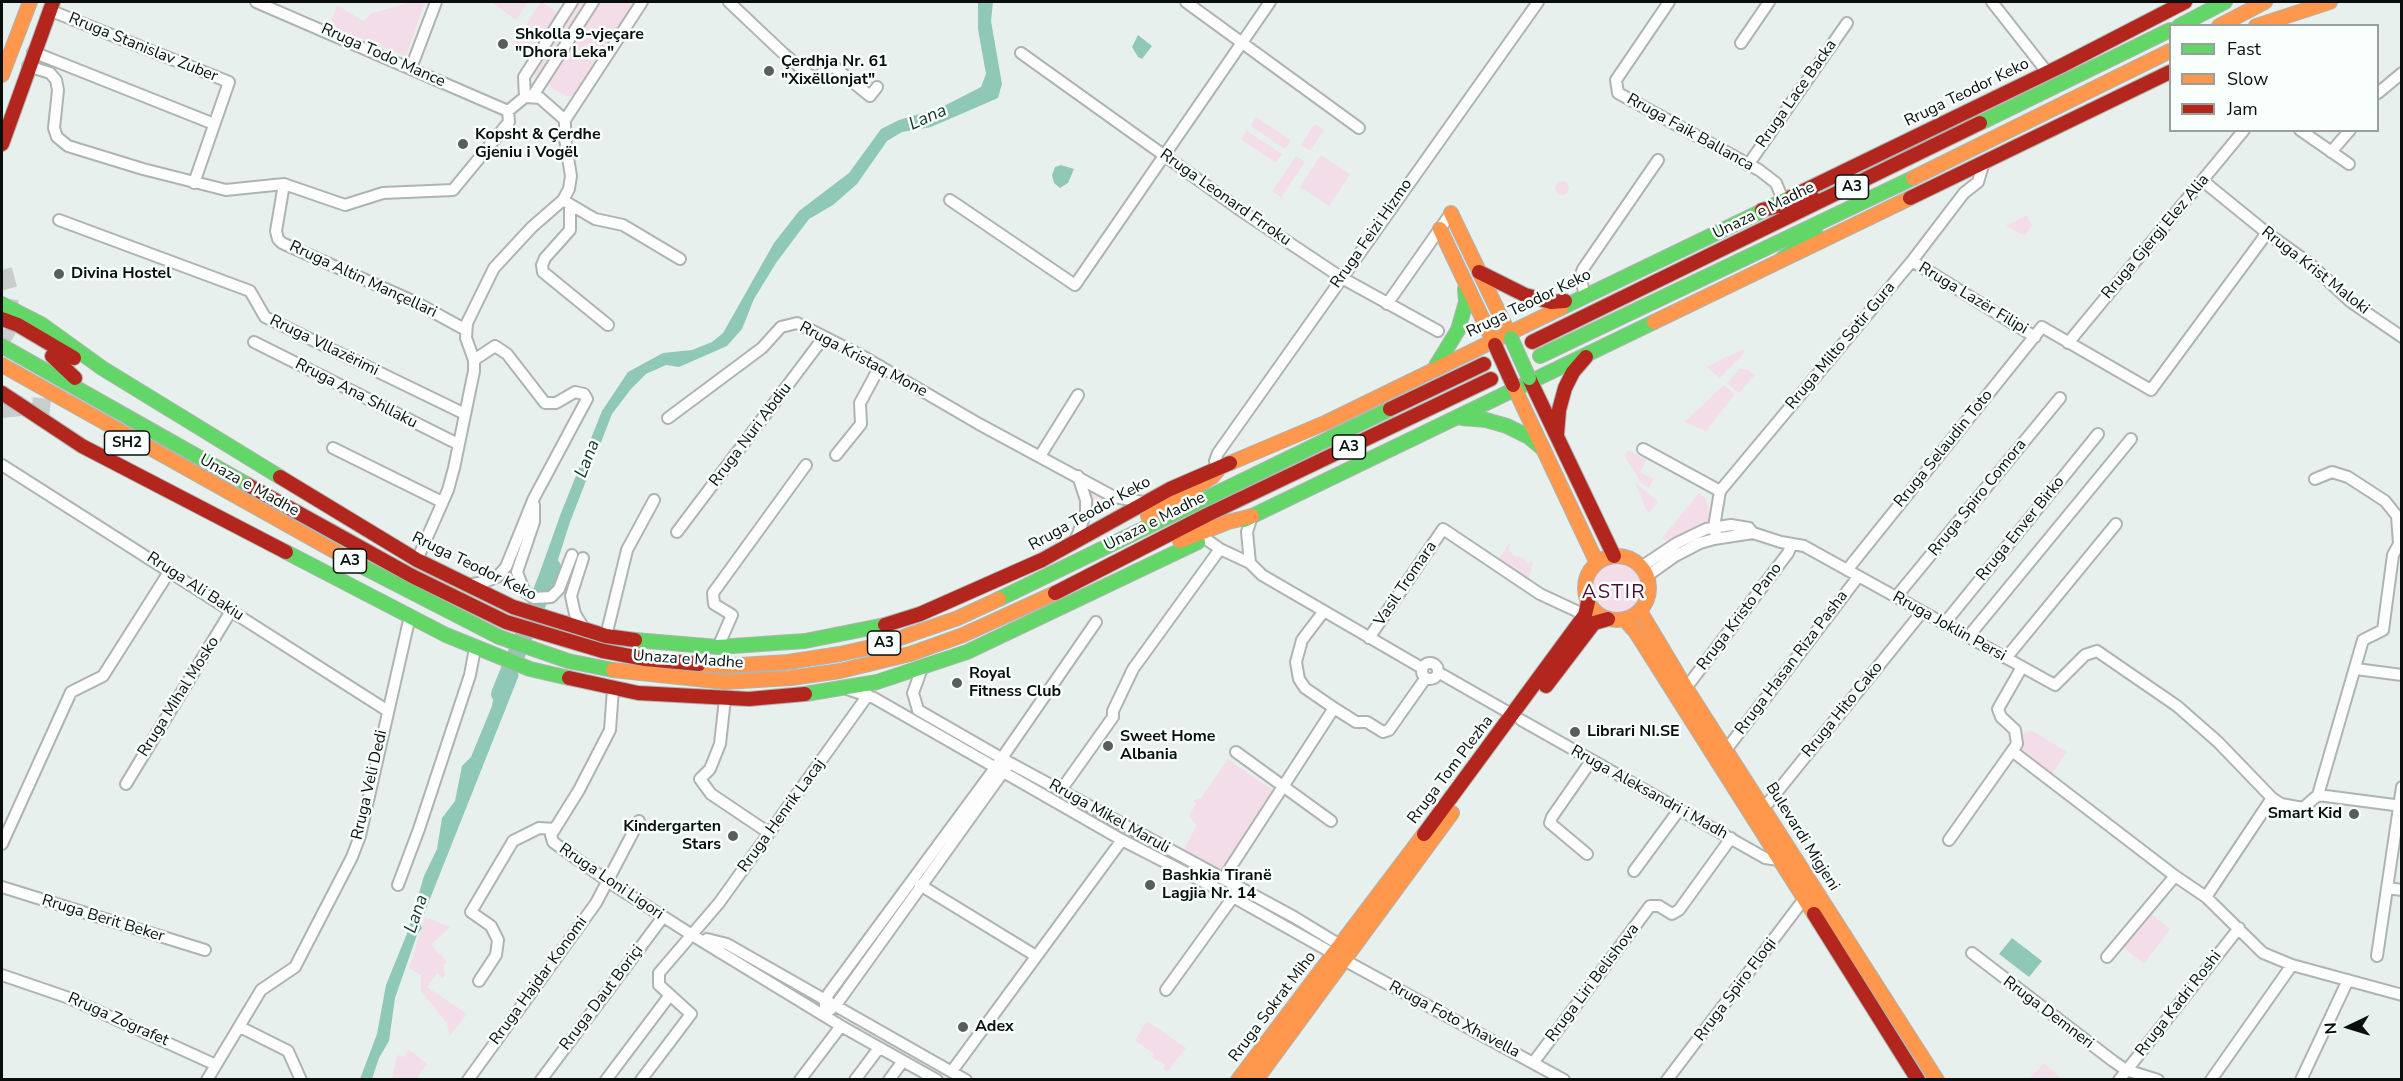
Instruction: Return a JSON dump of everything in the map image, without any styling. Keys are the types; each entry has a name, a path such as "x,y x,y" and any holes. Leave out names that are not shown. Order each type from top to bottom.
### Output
{"main road":[{"path":"2,75 6,55 30,2"},
{"path":"2182,24 2225,2"},
{"path":"2223,24 2265,2"},
{"path":"2260,24 2301,2"},
{"path":"2262,24 2330,2"},
{"name":"Rruga Teodor Keko","path":"2,304 41,324 102,368 417,560 513,608 606,636 718,647 805,641 875,628 953,601 1075,544 1143,502 1327,422 1434,368 1509,335 1580,297 2048,72 2180,3"},
{"path":"2,144 51,6"},
{"name":"Unaza e Madhe","path":"1532,342 1839,194 2169,30"},
{"name":"Unaza e Madhe","path":"1540,356 2169,51"},
{"path":"2,393 82,446 204,511 475,648 530,669 612,695 725,699 845,689 922,668 967,652 1048,617 1458,418 1514,387 2169,72"},
{"path":"1762,210 1839,194"},
{"path":"1782,259 1847,209"},
{"path":"1451,213 1614,556"},
{"path":"1440,229 1597,563"},
{"path":"1479,272 1514,291 1538,299 1551,302 1580,297"},
{"path":"1434,368 1451,343 1463,316 1466,302 1464,280"},
{"path":"2,320 18,325 76,359 102,368"},
{"name":"Unaza e Madhe","path":"2,346 349,542 506,622 542,635 645,659 725,666 788,662 840,654 922,631 1058,573 1160,520 1484,364"},
{"path":"1557,437 1559,410 1565,388 1581,362 1595,350"},
{"path":"52,356 94,397"},
{"name":"Unaza e Madhe","path":"2,365 411,594 499,637 537,651 591,666 646,676 725,682 791,678 840,671 910,654 999,620 1207,515 1491,379"},
{"path":"2,384 46,414 52,427"},
{"name":"SH2","path":"51,409 203,479"},
{"path":"1458,418 1486,420 1507,426 1539,443 1545,452"},
{"path":"1058,573 1068,561 1139,522 1218,470"},
{"path":"1064,587 1080,585 1180,540 1228,522 1252,516"},
{"path":"1614,556 1634,560 1644,571 1648,597 1641,611 1625,620 1608,619 1586,609 1586,581 1597,563 1614,556"},
{"name":"Rruga Tom Plezha","path":"1517,717 1586,609"},
{"name":"Bulevardi Migjeni","path":"1641,611 1686,688 1937,1080"},
{"name":"Rruga Tom Plezha","path":"1342,953 1517,717 1594,623 1608,619"},
{"name":"Bulevardi Migjeni","path":"1625,620 1635,631 1918,1080"},
{"name":"Rruga Sokrat Miho","path":"1238,1080 1342,953"},
{"name":"Rruga Sokrat Miho","path":"1256,1080 1342,953"}],"street":[{"name":"Rruga Todo Mance","path":"256,2 274,5 508,111"},
{"path":"411,68 436,2"},
{"path":"529,97 524,77 572,2"},
{"path":"28,66 50,73 56,80 58,90 54,128 61,142 194,183 226,190 284,184 345,205 383,193 453,190 510,122 508,111 529,97 593,2"},
{"path":"608,324 543,272 542,265 545,258 570,230 567,202 571,176 564,139 565,120 642,2"},
{"path":"729,2 778,49 814,79 833,66 870,96 878,87"},
{"path":"1186,2 1244,42 1359,128"},
{"path":"950,200 1075,285 1270,2"},
{"name":"Rruga Feizi Hizmo","path":"1218,470 1215,461 1218,453 1538,2"},
{"name":"Rruga Faik Ballanca","path":"1669,2 1616,80 1618,93 1776,183 1783,200"},
{"path":"1741,43 1769,2"},
{"path":"1992,2 2048,72"},
{"name":"Rruga Stanislav Zuber","path":"51,6 230,82 194,183"},
{"name":"Rruga Lace Backa","path":"1748,165 1847,23"},
{"path":"33,52 214,124"},
{"name":"Rruga Leonard Frroku","path":"1021,53 1165,157 1342,278 1438,331"},
{"path":"2379,92 2402,73"},
{"path":"529,97 547,103 565,120"},
{"name":"Rruga Gjergj Elez Alia","path":"2068,343 2242,132"},
{"path":"2303,132 2349,164"},
{"path":"2331,152 2348,132"},
{"path":"1580,297 1580,277 1583,269 1658,159"},
{"name":"Rruga Milto Sotir Gura","path":"1720,491 1911,261 1964,193 1978,182 1984,162"},
{"name":"Rruga Krist Maloki","path":"2202,181 2309,263 2351,302 2402,337"},
{"name":"Rruga Altin Mançellari","path":"284,184 276,231 278,240 332,267 415,302 466,330"},
{"path":"567,202 595,219 623,225 680,259"},
{"path":"417,560 442,502 465,414 474,360 466,330 470,314 494,268 532,227 567,202"},
{"path":"1387,304 1451,213"},
{"name":"Rruga Vllazërimi","path":"59,220 250,291 262,315 465,414"},
{"path":"2038,332 2068,343 2151,390 2267,233"},
{"name":"Rruga Lazër Filipi","path":"1911,261 2038,332"},
{"name":"Rruga Kristaq Mone","path":"668,418 762,348 781,327 797,322 1114,496 1143,502"},
{"name":"Rruga Selaudin Toto","path":"1847,570 2038,332"},
{"name":"Rruga Nuri Abdiu","path":"677,532 824,337"},
{"name":"Rruga Ana Shllaku","path":"254,342 458,444"},
{"path":"467,585 497,577 506,567 534,498 586,399 584,394 576,392 556,403 545,403 507,354 495,346 474,360"},
{"path":"836,455 861,424 860,403 880,366"},
{"path":"1040,456 1078,395"},
{"name":"Rruga Spiro Comora","path":"1896,597 2060,398"},
{"name":"Rruga Enver Birko","path":"1944,624 2098,434"},
{"path":"1968,637 2131,439"},
{"path":"333,448 442,502"},
{"path":"1643,449 1720,491 1716,533"},
{"name":"Rruga Ali Bakiu","path":"2,465 387,711"},
{"path":"718,647 732,615 714,604 713,593 806,465"},
{"path":"2022,667 2055,685 2085,655 2097,651 2177,706 2218,742 2272,798 2281,804 2303,807 2318,795 2363,640 2383,630 2393,555 2399,544 2397,516 2385,501 2348,477 2332,472 2315,479"},
{"path":"1075,544 1086,512 1086,500 1078,476"},
{"path":"534,498 534,522 517,572 520,586 534,598 551,597 559,589 578,557 571,596 575,614 585,630"},
{"path":"606,636 627,550 654,500"},
{"path":"1250,563 1247,532 1252,516"},
{"path":"2006,658 2116,524"},
{"name":"Rruga Joklin Persi","path":"1644,571 1716,533 1741,526 1749,528 1753,533 1804,546 2022,667 1998,709 2001,717 2015,730 2017,744 2012,751"},
{"name":"Vasil Tromara","path":"1369,638 1443,529 1540,594 1586,609"},
{"path":"1206,539 1220,549 1250,563 1262,575 1324,611 1369,638 1424,673 1389,730 1383,732 1367,722 1356,722 1305,688 1297,670 1299,647 1324,611"},
{"name":"Rruga Kristo Pano","path":"1686,688 1788,553 1792,544"},
{"path":"1061,790 1113,717 1113,711 1133,669 1220,549"},
{"path":"2,844 71,692 103,676 169,572"},
{"name":"Rruga Hasan Riza Pasha","path":"1726,750 1858,577"},
{"name":"Rruga Mihal Mosko","path":"126,784 231,611"},
{"name":"Rruga Hito Cako","path":"1764,808 1922,612"},
{"name":"Rruga Veli Dedi","path":"216,1065 261,990 295,967 340,882 360,836 410,616"},
{"path":"825,1014 825,999 915,884 1006,761 1096,622"},
{"path":"398,885 470,675 475,648"},
{"name":"Rruga Mikel Maruli","path":"922,668 913,693 918,710 1006,761 1223,879 1236,892"},
{"path":"2356,669 2402,675"},
{"name":"Rruga Aleksandri i Madh","path":"1443,675 1765,858 1779,860"},
{"name":"Rruga Mikel Maruli","path":"845,689 868,695 1122,840 1236,892 1342,953"},
{"name":"Rruga Loni Ligori","path":"612,695 610,730 551,836 557,848 663,917 825,1014 841,1026 937,1080"},
{"name":"Rruga Henrik Lacaj","path":"670,995 659,985 659,973 770,833 868,695"},
{"path":"725,699 724,723 715,759 700,779 711,794 770,833"},
{"path":"1223,879 1334,708"},
{"path":"1948,840 2012,751 2175,876 2206,897 2263,953 2292,965 2402,995"},
{"path":"1236,752 1331,820"},
{"path":"1587,854 1550,823 1591,761"},
{"path":"2377,956 2402,787"},
{"path":"2318,795 2400,806"},
{"path":"2206,897 2272,798"},
{"path":"1634,871 1679,810"},
{"name":"Rruga Hajdar Konomi","path":"468,1080 609,882 639,821"},
{"path":"479,981 499,948 491,926 471,912 513,841 539,828 555,829"},
{"name":"Rruga Liri Belishova","path":"1533,1063 1650,906 1655,905 1672,914 1679,910 1731,838"},
{"name":"Rruga Mikel Maruli","path":"952,1071 1122,840"},
{"path":"2107,957 2175,876"},
{"path":"915,884 1036,956"},
{"path":"825,1014 836,1005 915,884"},
{"name":"Rruga Berit Beker","path":"2,887 205,950"},
{"path":"2387,888 2402,890"},
{"path":"1166,990 1236,892"},
{"name":"Rruga Spiro Floqi","path":"1667,1080 1804,899"},
{"name":"Rruga Daut Boriçi","path":"541,1080 663,917"},
{"name":"Rruga Kadri Roshi","path":"2119,1080 2239,928"},
{"name":"Rruga Loni Ligori","path":"692,934 727,944 966,1080"},
{"name":"Rruga Foto Xhavella","path":"1342,953 1564,1080"},
{"name":"Rruga Demneri","path":"1972,953 2034,1004 2126,1070 2158,1080"},
{"path":"2211,1080 2292,965"},
{"name":"Rruga Zografet","path":"2,975 69,998 216,1065"},
{"path":"2301,1080 2348,980"},
{"path":"606,1080 670,995 691,1014 641,1080"},
{"path":"800,1080 841,1026"},
{"path":"240,1027 288,1051 302,1080"},
{"path":"855,1080 879,1048"},
{"path":"889,1080 903,1061"},
{"path":"207,1080 216,1065"}],"shaded area":[{"path":"412,2 425,2 406,56 330,26 337,5 363,21 372,13"},
{"path":"491,2 528,2 516,20"},
{"path":"541,2 558,12 530,56 513,45"},
{"path":"576,2 635,2 576,94 568,97 536,79 533,72"},
{"path":"1256,117 1291,140 1285,149 1251,126"},
{"path":"1315,124 1324,130 1310,151 1301,145"},
{"path":"1247,131 1282,154 1276,163 1241,139"},
{"path":"1321,155 1350,174 1329,206 1300,187"},
{"path":"1296,156 1305,162 1281,197 1272,191"},
{"path":"1562,181 1567,183 1569,188 1567,193 1562,195 1557,193 1555,188 1557,183"},
{"path":"2027,215 2032,226 2025,236 2006,226"},
{"path":"1743,349 1745,353 1720,378 1706,367"},
{"path":"1739,369 1747,369 1755,375 1739,393 1727,383"},
{"path":"1724,385 1735,394 1706,431 1684,422"},
{"path":"1628,450 1646,460 1640,472 1654,479 1649,488 1641,483 1625,457"},
{"path":"1635,482 1658,502 1649,512 1646,509"},
{"path":"1086,483 1111,499 1091,511"},
{"path":"1699,493 1706,499 1711,520 1667,542 1662,538"},
{"path":"1510,542 1509,550 1514,556 1524,558 1527,564 1533,561 1529,578 1523,577 1498,560"},
{"path":"1613,562 1623,562 1632,566 1640,574 1644,588 1640,602 1632,610 1623,614 1613,614 1604,610 1596,602 1592,593 1592,583 1596,574 1604,566"},
{"path":"2031,730 2067,752 2051,775 2020,750 2021,735"},
{"path":"1228,759 1275,792 1226,866 1217,871 1183,851 1197,825 1189,816 1196,803 1193,801 1201,798"},
{"path":"2149,912 2170,929 2144,964 2122,946"},
{"path":"425,917 450,927 431,945 447,962 443,966 445,975 443,978 437,974 427,987 467,1014 449,1037 447,1023 421,991 421,975 409,968"},
{"path":"1147,1021 1186,1048 1167,1072 1163,1069 1165,1065 1152,1057 1154,1054 1135,1040"},
{"path":"409,1049 427,1064 416,1079 392,1079 397,1055 404,1057"},
{"path":"2044,1063 2062,1079 2029,1079"}],"water":[{"path":"978,2 993,2 991,21 1002,84 998,98 931,127 902,132 887,141 857,184 833,205 809,219 776,263 754,299 742,329 727,346 679,367 666,365 646,374 631,389 612,414 570,522 548,591 535,586 561,513 602,411 628,372 663,353 692,350 712,342 723,333 774,243 799,211 849,173 881,129 899,120 940,108 981,87 986,74 978,29"},
{"path":"1138,35 1152,46 1142,59 1132,47"},
{"path":"1061,165 1074,169 1068,183 1060,188 1054,183 1052,175 1055,167"},
{"path":"505,670 519,675 420,924 422,928 417,935 395,998 389,1041 379,1058 372,1079 360,1079 377,1034 386,985 408,931 424,876 437,849 442,818 455,801 462,766 471,757 492,706 496,682"},
{"path":"2012,938 2042,961 2029,977 1999,954"}],"waterway":[{"name":"Lana","path":"500,694 552,567"}],"tunnel":[{"path":"2,270 9,295 6,330 2,337"},
{"path":"2,408 20,406 50,409"}],"traffic: fast":[{"path":"2183,24 2225,2"},
{"path":"1980,123 2169,30"},
{"path":"1540,356 1913,178"},
{"path":"1561,308 1791,197"},
{"path":"1782,259 1816,234"},
{"path":"1436,366 1458,330 1466,302 1465,289"},
{"path":"2,304 41,324 102,368 280,477"},
{"path":"1244,520 1654,322"},
{"path":"1511,338 1529,378"},
{"path":"2,346 248,485"},
{"path":"999,599 1390,409"},
{"path":"1462,418 1486,420 1507,426 1529,437 1541,447"},
{"path":"805,694 877,682 967,652 1198,542"},
{"path":"286,552 446,635 530,669 569,678"},
{"path":"361,566 499,637 568,661 613,670"},
{"path":"635,640 718,647 805,641 885,625"}],"traffic: slow":[{"path":"2,75 30,2"},
{"path":"2223,24 2265,2"},
{"path":"2262,24 2330,2"},
{"path":"1913,178 2169,51"},
{"path":"1654,322 1910,198"},
{"path":"1451,213 1511,338"},
{"path":"1440,229 1495,345"},
{"path":"1230,463 1327,422 1561,308"},
{"path":"2,365 361,566"},
{"path":"1513,385 1597,563"},
{"path":"1148,516 1212,477 1218,470"},
{"path":"1180,541 1228,522 1252,516"},
{"path":"1617,556 1629,558 1640,565 1647,576 1649,588 1647,600 1640,611 1629,618 1617,620 1605,618 1594,611 1587,600 1585,588 1587,576 1594,565 1605,558 1617,556"},
{"path":"613,670 725,682 791,678 840,671 910,654 963,635 1055,593"},
{"path":"699,664 725,666 788,662 840,654 880,645 958,618 999,599"},
{"path":"1640,611 1686,688 1937,1080"},
{"path":"1625,620 1635,631 1814,914"},
{"path":"1256,1080 1452,813"},
{"path":"1238,1080 1424,834"}],"traffic: jam":[{"path":"2,144 53,2"},
{"path":"1791,197 2061,66 2185,2"},
{"path":"1910,198 2169,72"},
{"path":"1532,342 1980,123"},
{"path":"1762,210 1813,198"},
{"path":"1479,272 1525,295 1551,302 1565,301"},
{"path":"2,319 18,325 74,358"},
{"path":"1495,345 1513,385"},
{"path":"52,356 75,378"},
{"path":"1557,434 1559,410 1565,388 1573,372 1586,357"},
{"path":"1390,409 1484,364"},
{"path":"1529,378 1614,556"},
{"path":"1055,593 1207,515 1491,379"},
{"path":"2,393 82,446 286,552"},
{"path":"885,625 920,614 1042,560 1170,489 1230,463"},
{"path":"280,477 417,560 513,607 606,636 635,640"},
{"path":"248,485 412,576 506,622 603,651 645,659 699,664"},
{"path":"1424,834 1585,615 1588,602"},
{"path":"1546,686 1594,623 1608,619"},
{"path":"569,678 638,693 749,699 805,694"},
{"path":"1814,914 1918,1080"}],"place":[{"name":"Shkolla 9-vjeçare \"Dhora Leka\"","path":"503,44"},
{"name":"Çerdhja Nr. 61 \"Xixëllonjat\"","path":"769,71"},
{"name":"Kopsht & Çerdhe Gjeniu i Vogël","path":"463,144"},
{"name":"Divina Hostel","path":"59,274"},
{"name":"Royal Fitness Club","path":"957,683"},
{"name":"Librari NI.SE","path":"1575,732"},
{"name":"Sweet Home Albania","path":"1108,746"},
{"name":"Smart Kid","path":"2354,814"},
{"name":"Kindergarten Stars","path":"733,836"},
{"name":"Bashkia Tiranë Lagjia Nr. 14","path":"1150,885"},
{"name":"Adex","path":"963,1027"}],"district":[{"name":"ASTIR","path":"1614,593"}]}
